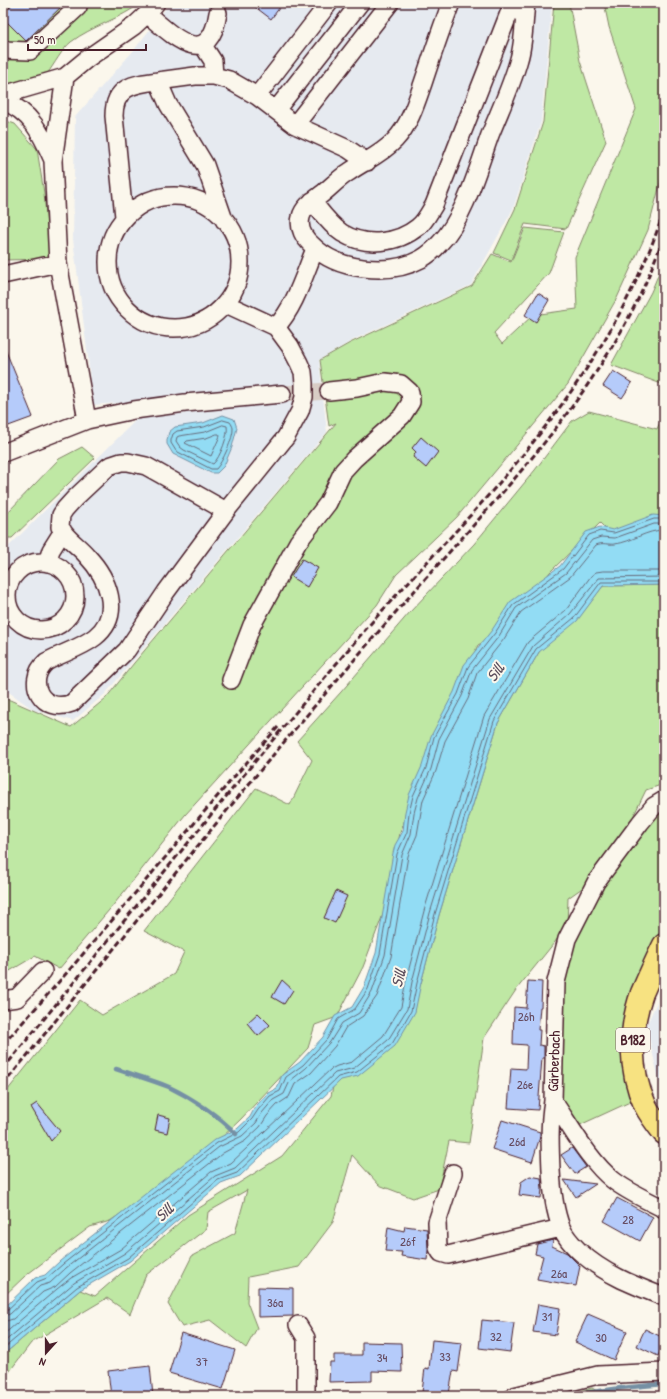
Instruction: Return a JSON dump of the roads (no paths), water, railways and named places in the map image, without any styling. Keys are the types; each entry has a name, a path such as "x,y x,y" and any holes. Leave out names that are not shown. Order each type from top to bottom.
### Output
{"main road":[{"name":"B182","path":"664,945 642,994 633,1038 634,1067 641,1093 646,1106 664,1133"}],"street":[{"path":"257,96 329,3"},
{"path":"276,110 360,3"},
{"path":"295,125 390,3"},
{"path":"451,3 412,112 406,125 397,138 379,155 348,172 312,201 302,214 300,224 304,235 315,249 334,261 347,265 378,269 410,264 430,253 450,233 466,199 520,58 526,3"},
{"path":"312,201 335,227 357,239 376,242 387,241 404,235 418,227 434,205 513,3"},
{"path":"3,50 30,51 78,8"},
{"path":"3,95 65,77 88,58 134,26 152,8 174,37 196,46 207,42 213,34 218,13"},
{"path":"202,44 213,61 214,76"},
{"path":"124,217 114,116 115,101 121,92 126,88 141,83 195,76 214,76 229,80 257,96 295,125 348,149 367,162"},
{"path":"65,77 54,161 58,263 87,420"},
{"path":"158,81 168,104 205,164 224,220 235,237 240,257 238,278 226,304 215,314 196,324 174,328 153,325 133,315 118,299 109,278 108,256 113,235 124,217 143,204 164,197 186,198 207,205 224,220"},
{"path":"3,101 15,106 34,123 44,138 54,161"},
{"path":"276,327 283,320 292,306 315,249"},
{"path":"3,275 58,263"},
{"path":"226,304 276,327 295,354 303,372 305,390 296,420 286,437 226,511 166,592 127,650 72,703 55,706 45,701 39,693 37,682 39,670 46,662 96,636 107,622 111,606 108,588 98,568 62,531 60,527 61,515 65,509 104,470 114,463 135,462 175,481 226,511"},
{"path":"231,680 252,625 298,542 328,503 343,471 354,459 402,416 411,402 410,392 401,384 385,382 357,388 329,391"},
{"path":"3,453 87,420 134,410 185,403 282,394"},
{"path":"47,563 51,550 62,531"},
{"path":"67,574 87,556"},
{"path":"35,563 47,563 58,567 67,574 75,594 74,605 62,622 53,628 43,630 32,629 22,625 14,617 9,607 7,596 9,584 15,574 24,566 35,563"},
{"name":"Gärberbach","path":"664,800 654,806 596,882 567,939 556,982 553,1101 550,1120 552,1186 554,1203 561,1228 572,1244 603,1269 633,1285 664,1297"},
{"path":"3,1000 17,998 43,971"},
{"path":"553,1101 596,1162 612,1180 632,1193 664,1209"},
{"path":"453,1173 438,1222 438,1248 444,1254 448,1255 561,1228"},
{"path":"298,1325 306,1338 306,1396"},
{"path":"514,1396 598,1375 664,1372"}],"water":[{"path":"223,415 234,419 237,428 232,447 224,466 217,473 211,473 173,454 167,444 167,440 169,432 175,427 203,423"},
{"name":"Sill","path":"653,515 664,516 664,585 603,586 577,621 539,652 498,723 439,915 415,1012 395,1046 358,1076 341,1080 240,1176 221,1183 130,1261 80,1290 3,1355 3,1309 35,1278 45,1275 60,1261 214,1140 237,1129 250,1117 255,1107 268,1093 277,1088 282,1075 300,1062 323,1037 335,1016 352,1007 364,987 376,953 393,853 395,845 403,831 409,795 422,766 431,736 454,692 464,665 492,630 510,602 560,566 586,532 600,527 613,530"}],"waterway":[{"path":"116,1069 178,1091 213,1114 236,1134"},
{"path":"565,1396 621,1388 664,1384"}],"tunnel":[{"path":"282,394 329,391"}],"railway":[{"path":"3,1069 217,807 347,651 492,491 536,439 580,378 619,314 636,281 664,211"},
{"path":"3,1085 289,736 382,628 516,477 567,414 612,347 637,302 664,236"},
{"path":"3,1044 73,966 278,727"}]}
